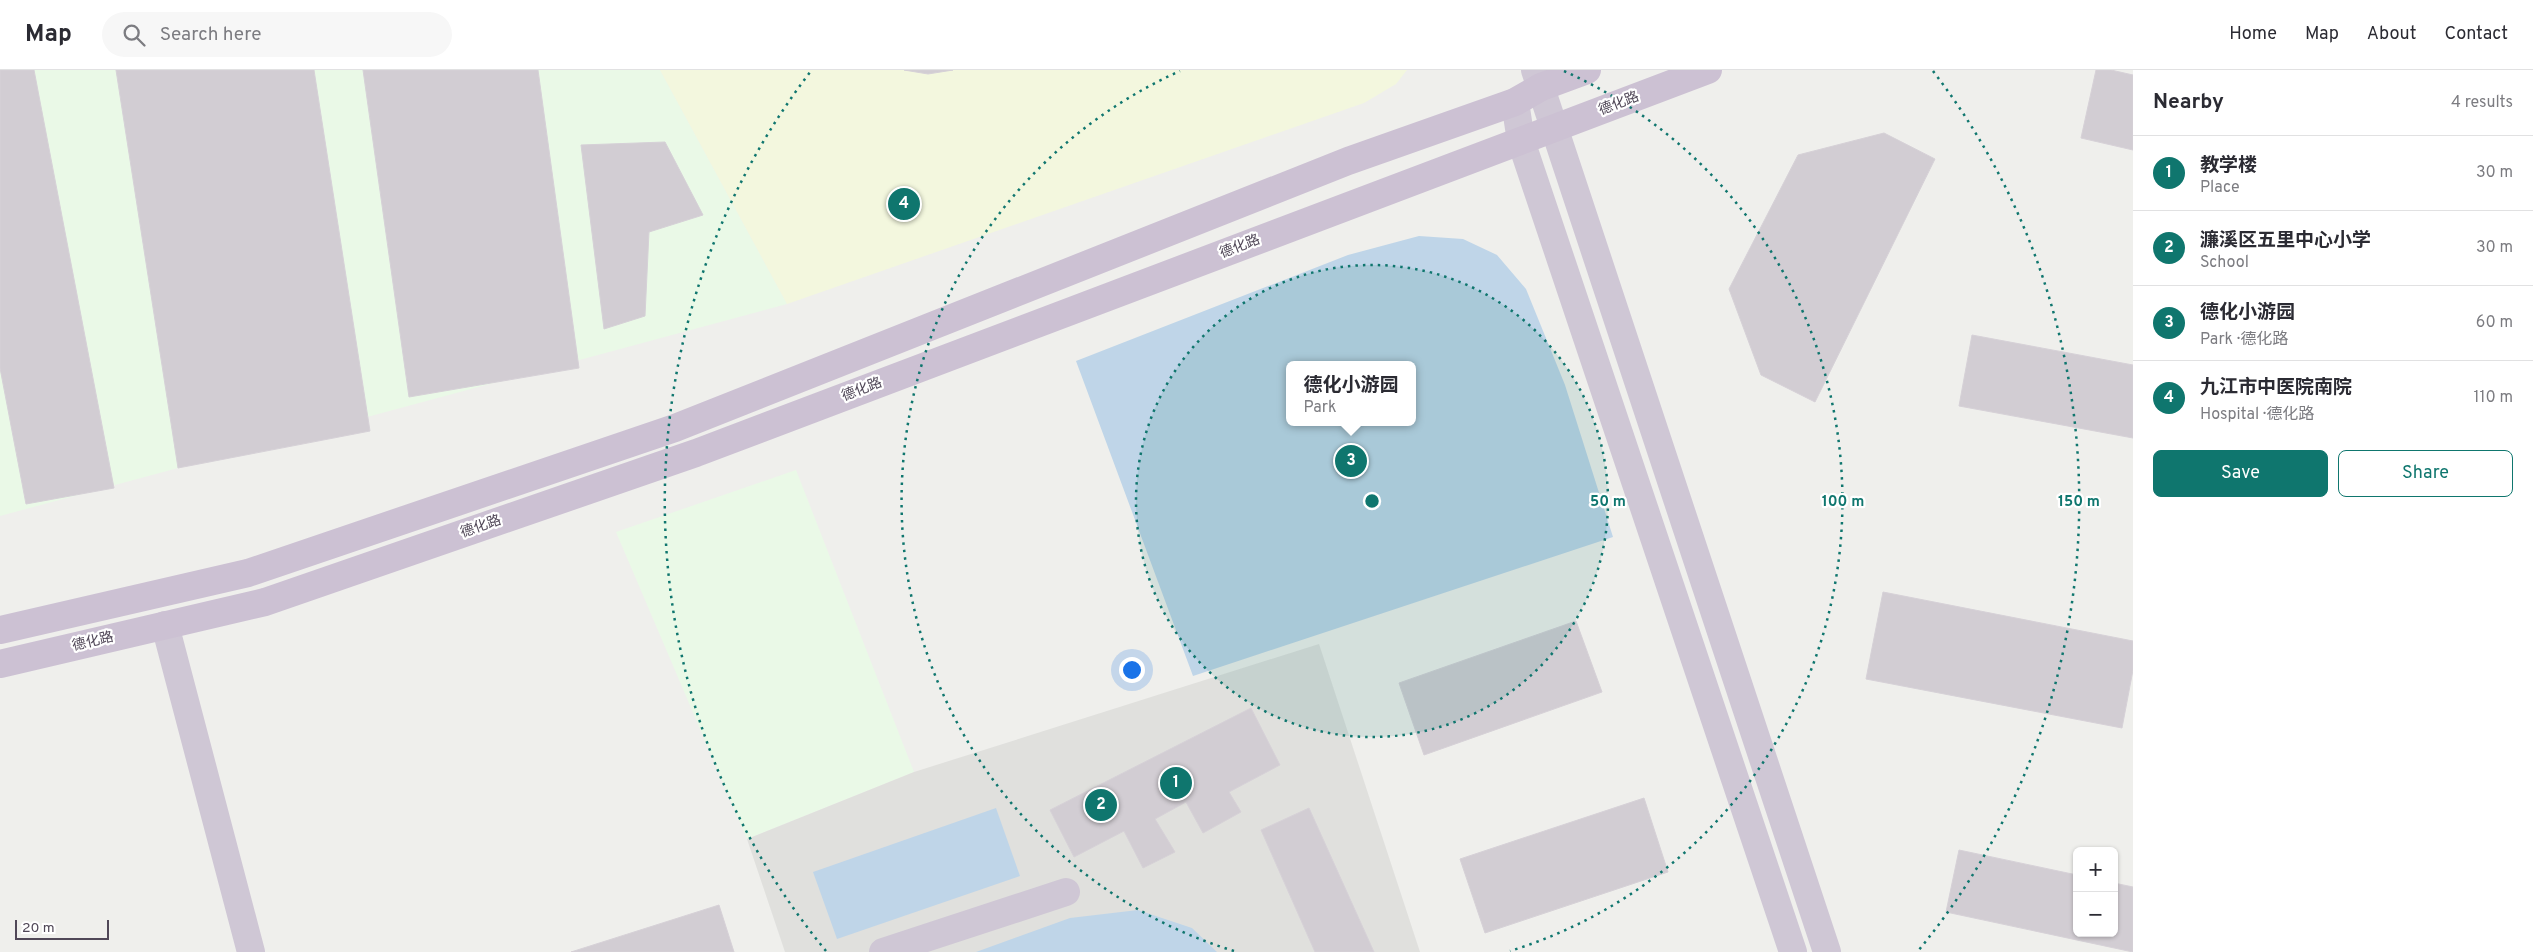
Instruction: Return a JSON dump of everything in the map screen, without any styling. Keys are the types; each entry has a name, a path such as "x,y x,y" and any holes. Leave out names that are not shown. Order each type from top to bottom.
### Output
{"main road":[{"path":"0,630 248,573 675,428 1348,161 1515,102 1538,78 1587,70"},
{"name":"德化路","path":"0,664 265,602 696,453 1708,70"}],"street":[{"path":"1538,78 1827,952"},
{"path":"1515,102 1521,141 1793,952"},
{"path":"165,625 251,952"},
{"path":"883,952 1066,892"}],"shaded area":[{"path":"0,70 660,70 787,304 0,516"},
{"path":"660,70 1407,70 1396,84 1364,103 787,304"},
{"path":"1419,236 1463,239 1497,255 1526,289 1565,385 1613,537 1193,676 1076,361 1348,255"},
{"path":"796,470 914,772 747,839 616,532"},
{"path":"1319,644 1420,952 785,952 747,839 914,772"},
{"path":"996,808 1020,876 837,939 813,872"},
{"path":"1138,910 1192,928 1217,952 976,952 1070,918"}],"building":[{"path":"0,70 34,70 114,488 26,504 0,368"},
{"path":"116,70 314,70 370,431 178,468"},
{"path":"363,70 538,70 579,368 409,397"},
{"path":"904,70 953,70 928,74"},
{"path":"2096,70 2111,70 2133,75 2133,150 2081,138"},
{"path":"1884,133 1935,159 1815,402 1761,375 1729,289 1798,155"},
{"path":"665,142 703,215 649,232 645,316 604,329 581,145"},
{"path":"1972,335 2133,365 2133,438 1959,406"},
{"path":"1883,592 2133,641 2133,670 2122,728 1866,679"},
{"path":"1576,621 1602,692 1424,755 1399,683"},
{"path":"1251,708 1280,765 1229,792 1241,812 1203,833 1186,802 1155,819 1175,852 1143,868 1124,831 1074,857 1050,810"},
{"path":"1644,798 1668,872 1485,933 1460,859"},
{"path":"1309,808 1374,952 1315,952 1261,830"},
{"path":"1959,850 2073,874 2073,937 2118,937 2118,884 2133,887 2133,952 1946,912"},
{"path":"719,905 734,952 571,952"}],"place":[{"name":"九江市中医院南院","path":"904,204"},
{"name":"德化小游园","path":"1351,461"},
{"name":"教学楼","path":"1176,783"},
{"name":"濂溪区五里中心小学","path":"1101,805"}]}
